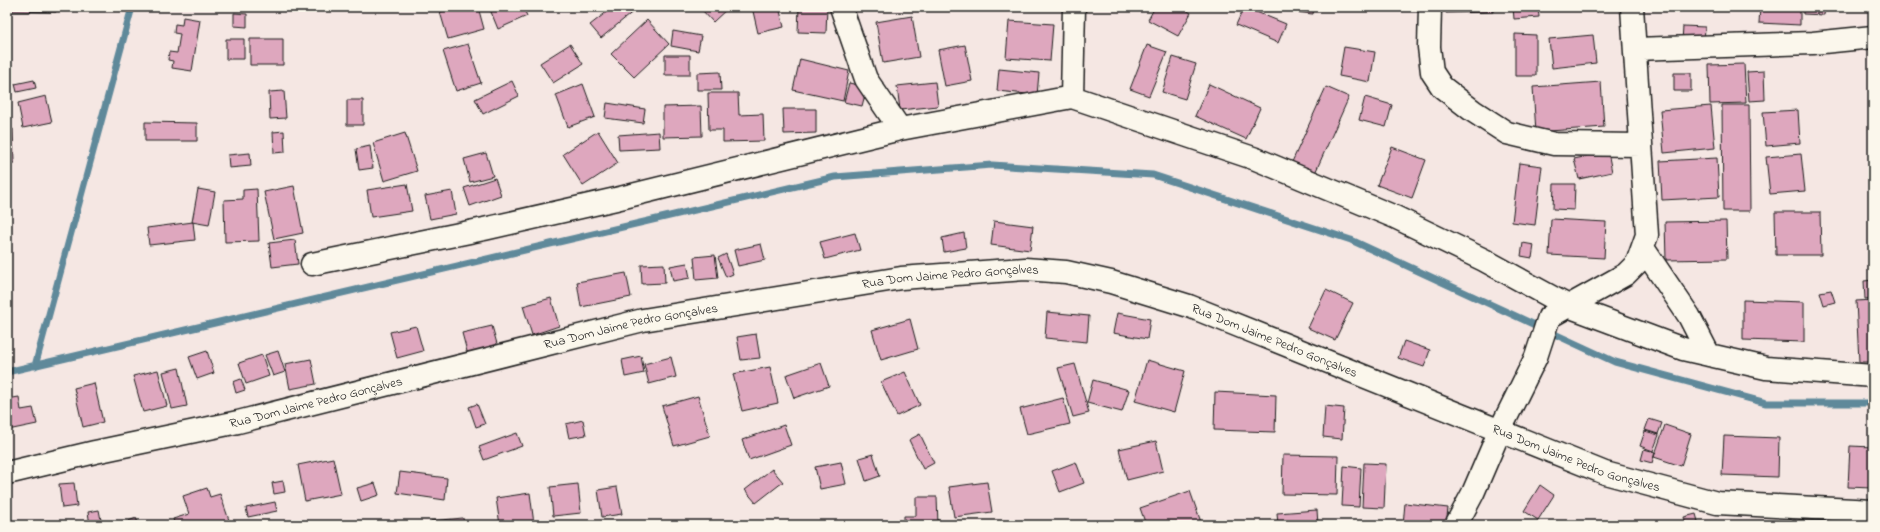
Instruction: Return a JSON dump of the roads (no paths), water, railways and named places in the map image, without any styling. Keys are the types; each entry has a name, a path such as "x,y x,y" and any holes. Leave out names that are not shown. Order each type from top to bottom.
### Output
{"street":[{"path":"841,7 866,79 900,129"},
{"path":"1072,97 1074,7"},
{"path":"1430,7 1429,47 1432,72 1442,87 1473,111 1507,133 1554,144 1641,145"},
{"path":"1456,525 1536,357 1549,317 1626,274 1637,263 1643,248 1647,235 1632,7"},
{"path":"1635,49 1813,43 1873,37"},
{"path":"312,264 484,229 609,201 900,129 1072,97 1256,159 1387,214 1484,260 1568,306 1683,349 1766,368 1873,376"},
{"path":"1643,248 1689,316 1709,355"},
{"name":"Rua Dom Jaime Pedro Gonçalves","path":"7,473 95,452 238,422 643,320 901,278 1025,269 1066,272 1111,282 1189,306 1605,473 1717,503 1873,511"}],"waterway":[{"path":"35,366 132,7"},
{"path":"7,372 835,177 992,165 1153,175 1351,240 1615,362 1766,403 1873,403"}]}
